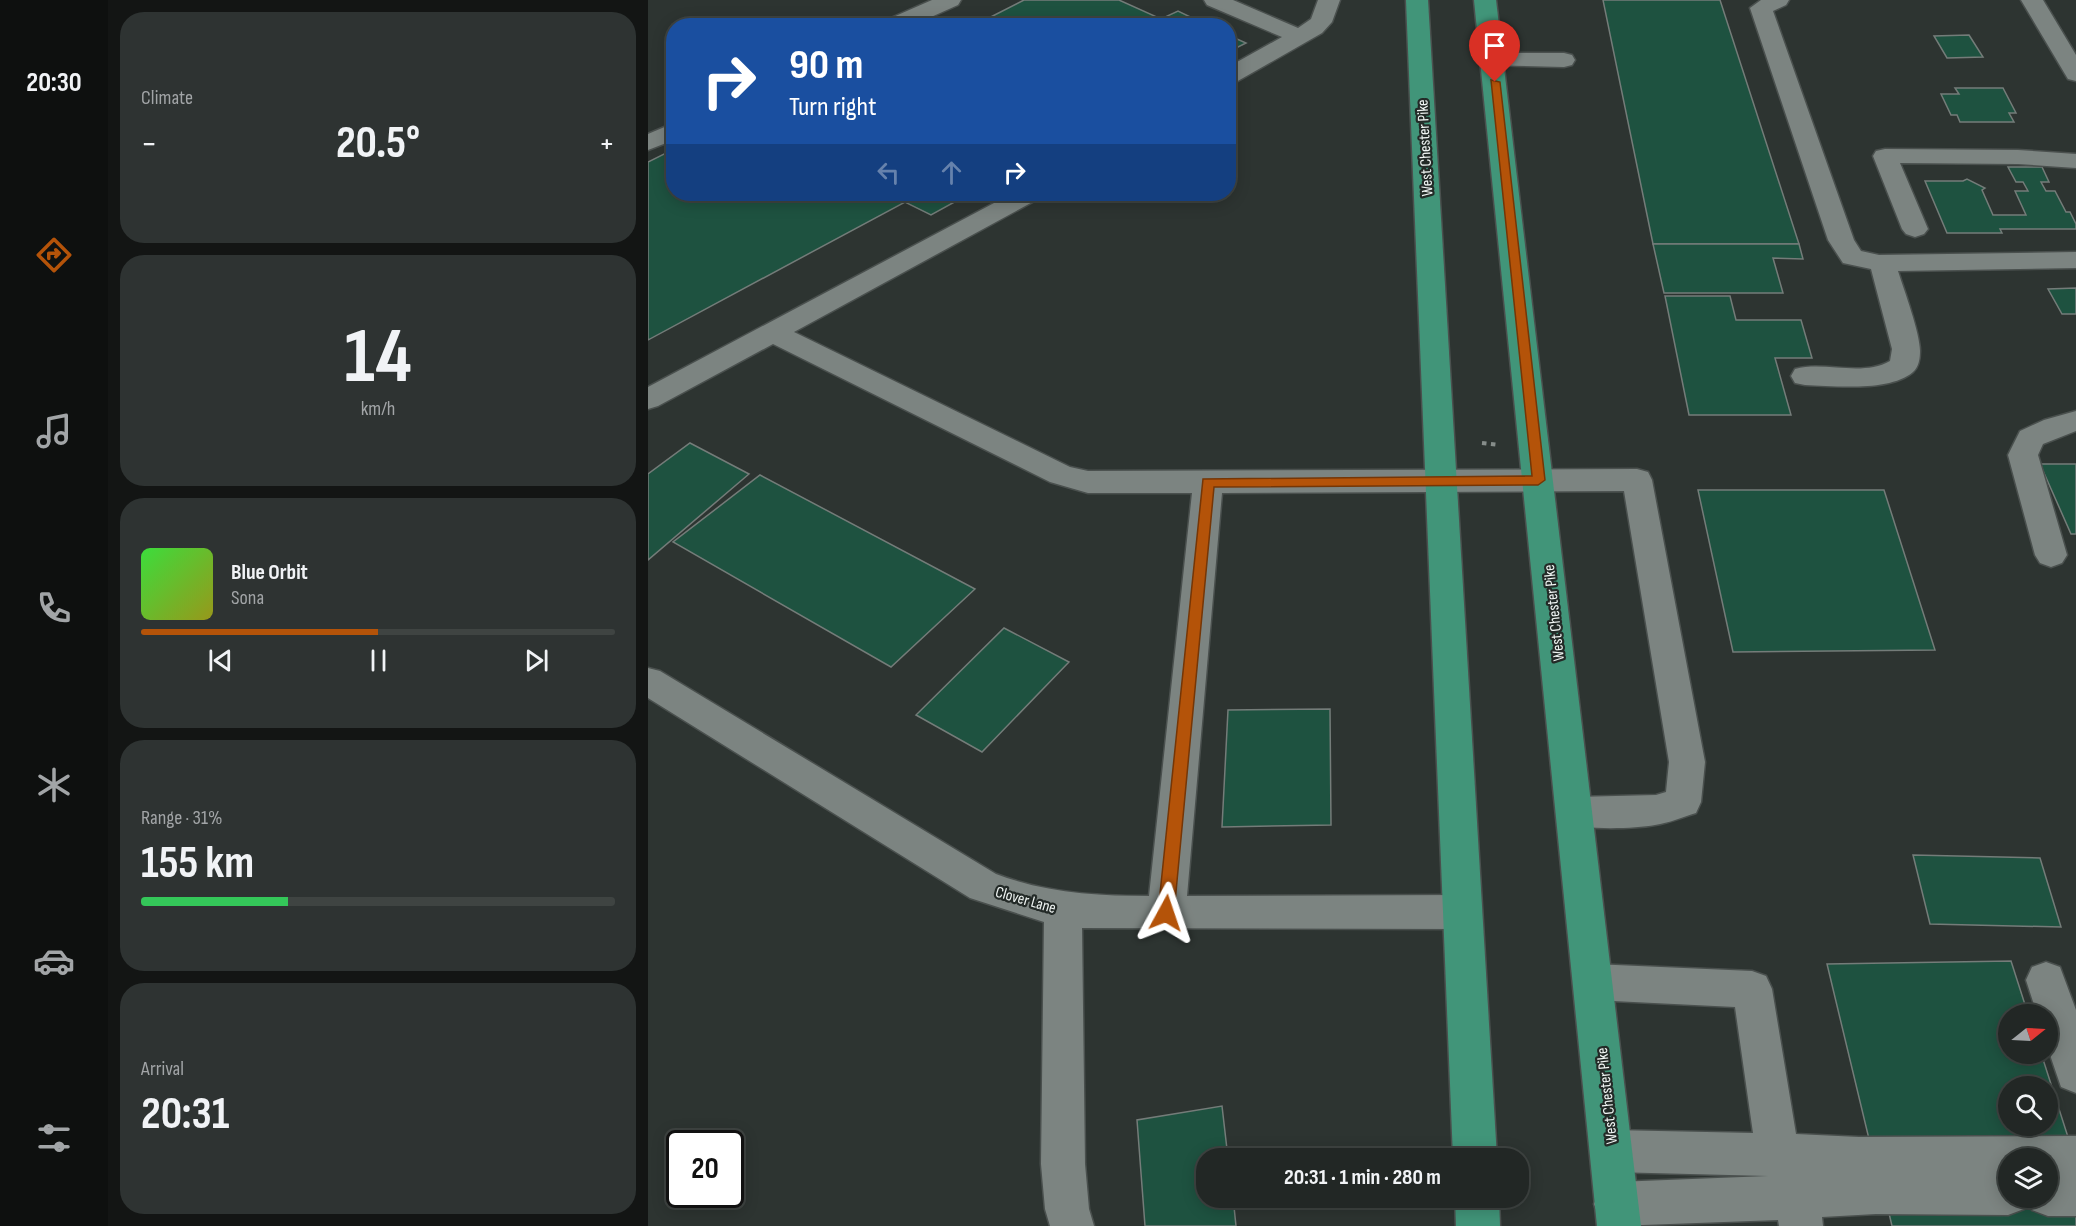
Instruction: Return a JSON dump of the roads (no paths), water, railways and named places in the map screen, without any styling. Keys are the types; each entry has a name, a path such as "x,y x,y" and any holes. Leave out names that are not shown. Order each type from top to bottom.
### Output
{"highway":[{"name":"West Chester Pike","path":"1417,0 1474,1148"},
{"name":"West Chester Pike","path":"1485,0 1612,1152 1617,1215"},
{"path":"1477,1208 1478,1226"}],"street":[{"path":"910,18 950,0"},
{"path":"1215,0 1298,36"},
{"path":"1236,72 1321,22 1329,0"},
{"path":"1778,0 1761,8 1841,240 1852,257 1883,263 2076,260"},
{"path":"2032,0 2076,75"},
{"path":"1492,60 1564,60"},
{"path":"648,143 666,134"},
{"path":"1915,229 1885,156 2018,157 2076,161"},
{"path":"648,399 1016,201"},
{"path":"1805,376 1881,375 1897,370 1904,364 1906,349 1883,263"},
{"path":"774,333 1069,478 1098,483 1637,480 1687,762 1683,802 1656,810 1575,812"},
{"path":"2051,555 2023,455 2031,438 2054,427 2076,421"},
{"path":"1166,913 1208,482"},
{"name":"Clover Lane","path":"648,681 983,886 1017,900 1062,910 1099,913 1462,912"},
{"path":"1062,910 1063,1164 1067,1209 1072,1226"},
{"path":"2046,980 2076,1073"},
{"path":"1593,982 1752,989 1778,1155"},
{"path":"1612,1152 1859,1158 2076,1157"},
{"path":"1617,1215 1799,1211 1876,1192 1998,1193"},
{"path":"2058,1194 2076,1194"}]}
